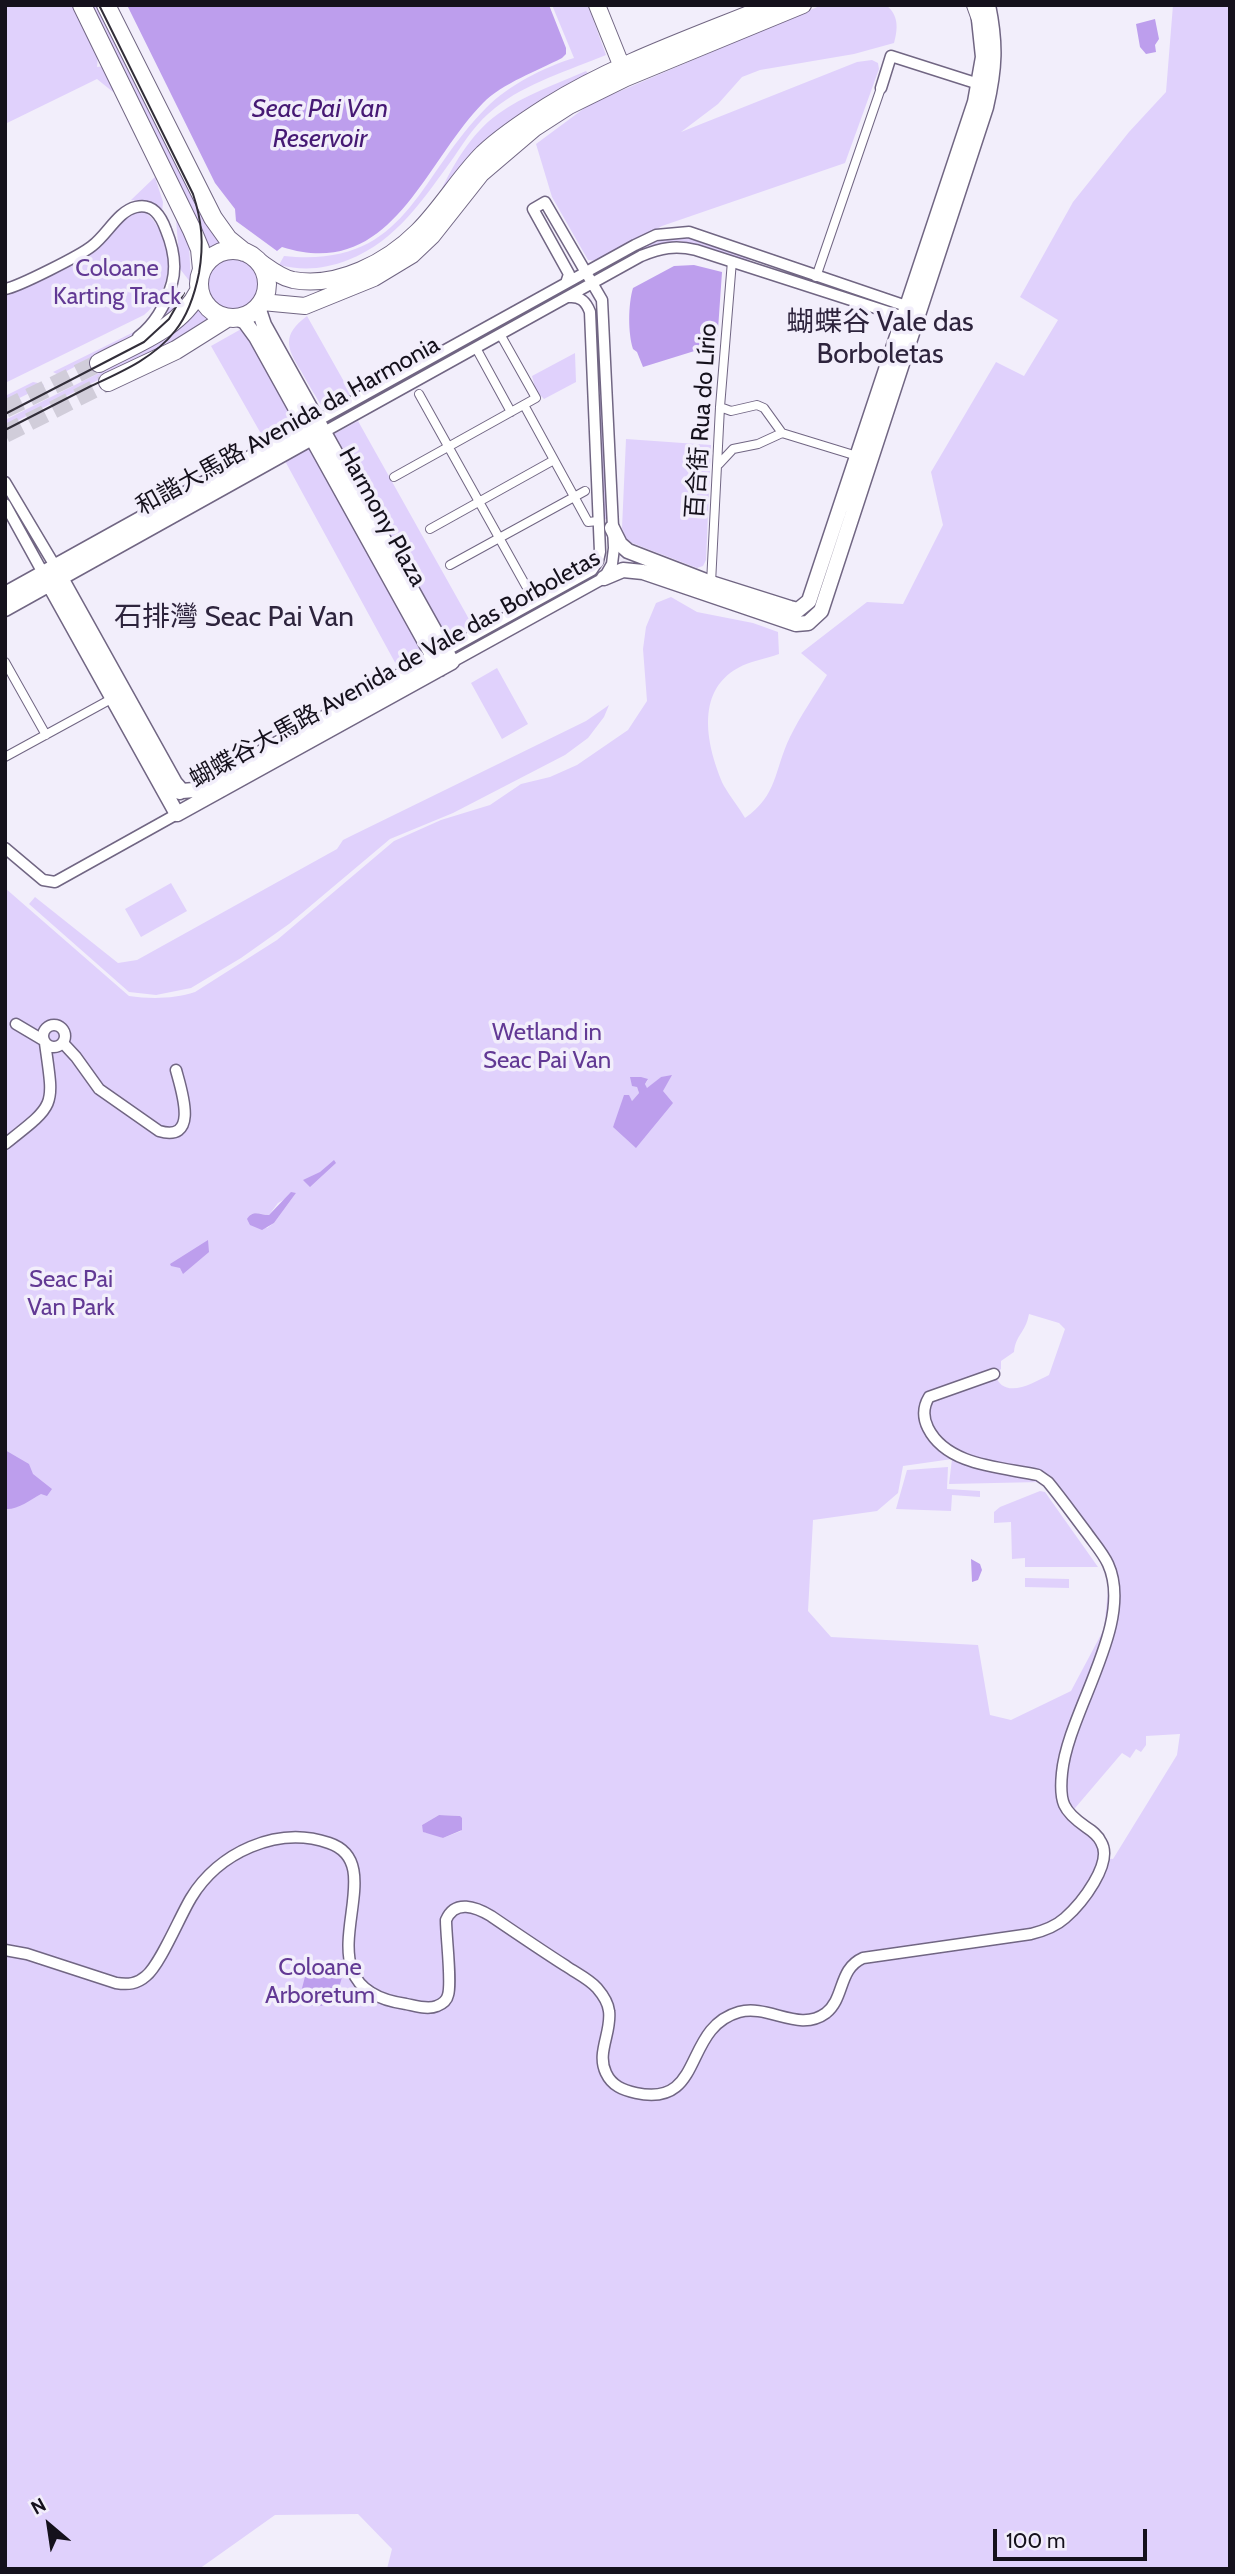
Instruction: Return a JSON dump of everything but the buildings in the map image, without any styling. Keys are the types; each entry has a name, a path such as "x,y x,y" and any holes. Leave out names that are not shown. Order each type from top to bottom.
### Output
{"main road":[{"path":"82,5 192,230 200,249 202,269 195,300 176,320 99,363"},
{"path":"106,5 212,218 228,239 279,276 293,280 324,281 369,266 394,252 418,232 463,176 501,137 563,96 622,67 771,5"},
{"path":"597,5 622,67"},
{"path":"260,304 305,306 374,278 412,255 432,236 481,174 505,152 569,106 626,78 803,5"},
{"path":"108,382 176,350 232,318 245,316 260,304 266,293 266,275 250,256 234,250 216,254 202,269"},
{"path":"199,291 213,312 232,318"}],"street":[{"name":"蝴蝶谷大馬路 Avenida de Vale das Borboletas","path":"176,784 182,791 194,790 620,571 634,570 796,624 803,625 813,621 821,611 911,313 985,86 980,9"},
{"path":"816,277 891,56 985,86"},
{"path":"566,283 569,274 533,209 545,202 602,300"},
{"path":"5,289 91,247 132,208 148,206 163,220 171,243 174,276 165,304 148,330 122,350"},
{"name":"和諧大馬路 Avenida da Harmonia","path":"5,594 52,575 315,430 643,240 671,232 702,235 911,313"},
{"name":"和諧大馬路 Avenida da Harmonia","path":"315,430 476,348 641,256 663,248 675,246 696,250 911,313"},
{"name":"百合街 Rua do Lírio","path":"711,583 720,407 733,261"},
{"path":"605,525 602,300 606,284 614,271"},
{"path":"563,299 580,298 590,312 605,525 613,560 604,578"},
{"name":"Harmony Plaza","path":"260,304 264,325 315,430"},
{"name":"蝴蝶谷大馬路 Avenida de Vale das Borboletas","path":"605,525 628,551 711,583 785,607 798,610 804,607 810,601 857,456 911,313"},
{"name":"Harmony Plaza","path":"232,318 252,330 315,430 443,660"},
{"path":"394,477 536,398 500,334"},
{"path":"476,348 511,412"},
{"path":"419,394 526,586"},
{"path":"523,405 588,522 605,525"},
{"path":"720,407 732,411 760,406 782,433 857,456"},
{"path":"719,464 733,449 758,444 782,433"},
{"path":"430,529 554,460"},
{"path":"5,482 113,698 183,811"},
{"path":"450,565 585,491"},
{"path":"5,504 52,575 176,784 183,811"},
{"name":"蝴蝶谷大馬路 Avenida de Vale das Borboletas","path":"5,848 43,880 55,882 443,660 592,570 600,552 605,525"},
{"name":"和諧大馬路 Avenida da Harmonia","path":"5,609 52,575"},
{"path":"5,662 46,735"},
{"path":"5,757 113,698"},
{"path":"5,1144 37,1120 50,1102 52,1091 44,1042 43,1033 47,1027 57,1025 65,1032 63,1043 56,1047 44,1042 16,1024"},
{"path":"63,1043 99,1088 165,1133 171,1133 181,1126 186,1115 176,1070"},
{"path":"5,1950 27,1954 116,1983 128,1985 138,1982 153,1969 192,1896 212,1873 236,1854 269,1841 291,1838 329,1843 348,1854 354,1870 348,1955 356,1976 367,1990 393,2003 429,2008 442,2004 449,1993 446,1920 458,1908 473,1907 491,1916 595,1986 608,2004 610,2018 602,2057 608,2078 626,2090 658,2096 676,2088 683,2081 708,2034 721,2020 738,2012 762,2010 802,2022 813,2020 832,2007 846,1972 856,1961 863,1958 1031,1934 1048,1929 1064,1919 1076,1906 1103,1867 1105,1858 1101,1840 1069,1815 1063,1805 1061,1784 1064,1754 1111,1627 1113,1577 1105,1558 1048,1482 1038,1475 961,1458 947,1452 935,1441 925,1421 925,1408 929,1397 994,1374"}],"green space":[{"path":"5,5 72,5 91,34 97,51 97,67 112,65 120,81 113,92 97,79 5,124"},
{"path":"87,5 100,5 226,245 206,255"},
{"path":"552,5 588,5 606,55 534,84 495,108 472,131 408,217 381,242 348,260 331,265 297,268 279,265 284,256 325,256 358,248 384,233 405,213 462,135 486,108 527,78 574,58"},
{"path":"822,5 886,5 896,22 894,43 854,54 760,70 742,77 718,104 681,132 857,62 872,60 878,63 879,69 845,163 662,226 597,261 588,260 552,197 536,144 590,104"},
{"path":"1173,5 1230,5 1230,2569 387,2569 392,2549 358,2514 275,2515 199,2569 5,2569 5,888 129,996 162,998 195,992 277,940 394,841 441,820 490,805 521,784 550,777 577,765 628,730 647,701 643,649 646,627 656,603 671,597 697,612 753,623 778,632 779,654 738,668 724,678 715,691 710,706 709,738 718,771 724,786 745,818 770,791 790,737 827,675 801,653 867,602 903,604 943,525 931,472 996,362 1024,376 1058,320 1020,297 1073,202 1129,132 1166,92","holes":["661,1077 663,1092 613,1127 629,1098 632,1101 639,1093 637,1087 648,1080 645,1084 647,1089","296,1193 274,1223 267,1228 250,1215 269,1215 278,1203","1029,1314 1059,1323 1065,1329 1049,1375 1019,1388 1005,1387 995,1374 1001,1369 1001,1361 1014,1352","952,1459 949,1484 1040,1482 1105,1567 1108,1590 1104,1629 1071,1691 1011,1720 990,1715 978,1645 831,1637 808,1611 813,1520 877,1511 898,1493 903,1466","1180,1734 1177,1755 1113,1859 1105,1858 1105,1849 1070,1814 1122,1753 1130,1758 1136,1749 1141,1752 1146,1745 1146,1736","439,1815 460,1816 461,1831 443,1838 433,1833 425,1833 422,1825"]},
{"path":"586,71 589,75 540,102 438,197 463,152 488,122 519,101"},
{"path":"155,177 163,202 162,213 150,203 131,200"},
{"name":"Coloane Karting Track","path":"139,210 155,223 167,251 167,275 153,306 144,315 5,383 5,294 90,251"},
{"path":"176,219 189,244 191,283 180,269"},
{"path":"679,236 695,238 750,257 748,263 706,247 680,241 656,245 601,271 648,244"},
{"path":"233,257 252,265 260,284 252,303 233,311 214,303 206,284 214,265"},
{"path":"175,289 183,299 159,323 59,375 53,372 142,328"},
{"path":"537,304 538,307 327,424 326,422"},
{"path":"197,305 203,314 215,321 5,427 5,420 163,341 183,324"},
{"path":"307,316 351,394 324,410 290,348 293,329"},
{"path":"243,328 295,421 264,439 211,346"},
{"path":"596,330 599,330 607,519 604,519"},
{"path":"575,353 576,382 544,399 536,391 532,376"},
{"path":"33,382 44,386 5,405 5,396"},
{"path":"358,421 474,628 447,643 332,435"},
{"path":"626,439 711,445 706,560 703,566 697,568 632,543 626,538 622,528"},
{"path":"312,446 425,653 398,668 285,461"},
{"path":"603,526 606,526 606,555 598,572 456,653 455,650 590,574"},
{"path":"497,668 528,724 502,739 471,683"},
{"path":"609,705 604,717 588,738 565,755 453,813 390,839 289,924 241,958 191,988 156,995 129,992 29,904 35,897 118,963 137,960 337,849 343,840 586,721"},
{"path":"171,883 187,911 141,937 125,909"},
{"path":"948,1467 947,1489 980,1491 980,1497 952,1495 951,1511 896,1509 907,1470"},
{"path":"1040,1491 1045,1492 1098,1567 1025,1567 1025,1558 1012,1559 1011,1522 994,1523 994,1512"},
{"path":"1025,1578 1069,1579 1069,1588 1025,1587"}],"water":[{"name":"Seac Pai Van Reservoir","path":"127,5 549,5 566,54 510,83 483,103 401,211 378,233 351,248 319,253 282,247 277,251 236,221 235,209 215,183"},
{"path":"1155,19 1159,39 1155,45 1156,52 1146,54 1140,47 1136,24"},
{"path":"694,265 722,272 717,344 643,367 633,349 630,335 629,311 633,288 674,266"},
{"path":"672,1075 663,1091 673,1103 636,1148 613,1127 624,1095 629,1095 632,1101 639,1093 637,1087 632,1086 630,1077 648,1079 645,1084 647,1088 661,1077"},
{"path":"334,1160 336,1163 310,1187 303,1180 320,1172"},
{"path":"291,1192 296,1193 274,1223 262,1230 250,1225 247,1219 249,1216 254,1213 269,1215"},
{"path":"208,1240 209,1252 183,1274 180,1268 171,1266 170,1264"},
{"path":"5,1450 29,1464 33,1474 52,1489 47,1496 41,1494 19,1506 5,1509"},
{"path":"971,1559 980,1564 982,1570 978,1580 972,1582"},
{"path":"439,1815 460,1816 462,1830 443,1838 423,1832 422,1825"},
{"path":"346,1959 338,1989 328,2003 320,2006 299,2000 304,1997 301,1992 307,1969 315,1970 317,1963"}],"tunnel":[{"path":"5,409 99,363"},
{"path":"5,434 108,382"}],"tram line":[{"path":"5,430 147,357 167,341 184,318 197,281 201,262 201,233 193,194 99,5"},
{"path":"5,414 144,342 169,319 184,293"}],"district":[{"name":"蝴蝶谷 Vale das Borboletas","path":"880,339"},
{"name":"石排灣 Seac Pai Van","path":"234,618"}],"park label":[{"name":"Wetland in Seac Pai Van","path":"547,1047"},
{"name":"Seac Pai Van Park","path":"71,1294"},
{"name":"Coloane Arboretum","path":"320,1982"}]}
